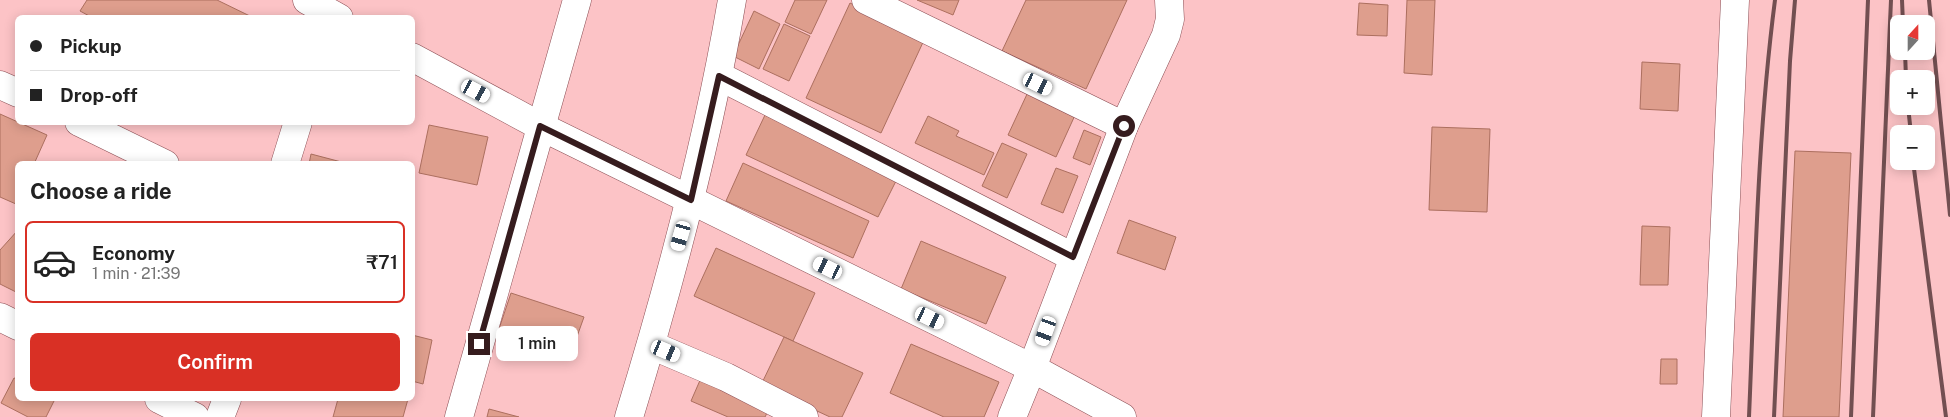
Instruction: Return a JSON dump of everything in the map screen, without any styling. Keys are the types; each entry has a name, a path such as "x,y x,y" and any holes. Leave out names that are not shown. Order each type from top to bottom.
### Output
{"street":[{"path":"307,0 338,13"},
{"path":"459,417 577,0"},
{"path":"629,417 691,200 719,76 732,0"},
{"path":"866,0 1124,126"},
{"path":"1012,417 1124,126 1166,35 1170,19 1169,0"},
{"path":"1716,417 1735,0"},
{"path":"415,59 540,126 1032,368 1122,417"},
{"path":"719,76 1073,257"},
{"path":"0,85 15,92"},
{"path":"84,125 159,161"},
{"path":"286,161 297,125"},
{"path":"0,317 15,324"},
{"path":"651,345 726,377 804,417"},
{"path":"164,401 195,417"},
{"path":"220,417 226,401"}],"building":[{"path":"87,0 217,0 248,15 87,15 80,11"},
{"path":"795,0 827,0 811,34 785,22"},
{"path":"917,0 959,0 953,15"},
{"path":"1026,0 1127,0 1086,89 1002,51"},
{"path":"1407,0 1435,0 1432,75 1404,73"},
{"path":"850,3 925,38 881,133 806,98"},
{"path":"1359,3 1388,5 1387,36 1357,35"},
{"path":"754,11 780,24 759,69 733,56"},
{"path":"784,24 810,36 789,81 763,69"},
{"path":"1642,62 1680,64 1678,111 1640,109"},
{"path":"1028,92 1076,113 1056,157 1008,135"},
{"path":"0,114 15,121 15,125 25,125 47,135 35,161 15,161 15,204 0,197"},
{"path":"765,115 898,177 878,217 746,155"},
{"path":"928,116 959,131 956,136 994,153 984,175 915,143"},
{"path":"429,125 488,137 477,185 419,173"},
{"path":"1432,127 1490,129 1487,212 1429,210"},
{"path":"1084,130 1101,137 1090,165 1073,158"},
{"path":"1002,143 1027,154 1007,198 982,186"},
{"path":"1795,151 1851,153 1839,417 1783,417"},
{"path":"311,154 338,161 310,161"},
{"path":"743,163 869,221 853,258 726,201"},
{"path":"1056,168 1078,176 1063,213 1041,204"},
{"path":"1129,220 1176,237 1165,270 1117,253"},
{"path":"1642,226 1670,227 1668,285 1640,285"},
{"path":"15,233 15,292 0,284 0,250"},
{"path":"921,241 1006,277 986,324 901,289"},
{"path":"716,248 815,293 793,341 694,296"},
{"path":"511,293 584,317 570,356 498,332"},
{"path":"415,336 432,340 423,384 415,382"},
{"path":"784,337 863,373 842,417 830,417 761,385"},
{"path":"911,344 999,382 984,417 944,417 890,393"},
{"path":"1661,359 1677,359 1677,384 1660,384"},
{"path":"14,378 15,401 54,401 46,417 28,417 1,403"},
{"path":"701,378 770,407 765,417 728,417 691,401"},
{"path":"337,401 407,401 403,417 333,417"},
{"path":"489,409 519,417 487,417"}],"railway":[{"path":"1749,417 1760,156 1775,0"},
{"path":"1774,417 1790,61 1795,0"},
{"path":"1851,417 1868,0"},
{"path":"1873,417 1891,0"},
{"path":"1902,0 1903,15"},
{"path":"1929,0 1950,215"},
{"path":"1905,60 1906,70"},
{"path":"1909,115 1910,125"},
{"path":"1914,170 1946,417"}],"route":[{"path":"479,344 540,126 691,200 719,76 1073,257 1124,126"}]}
